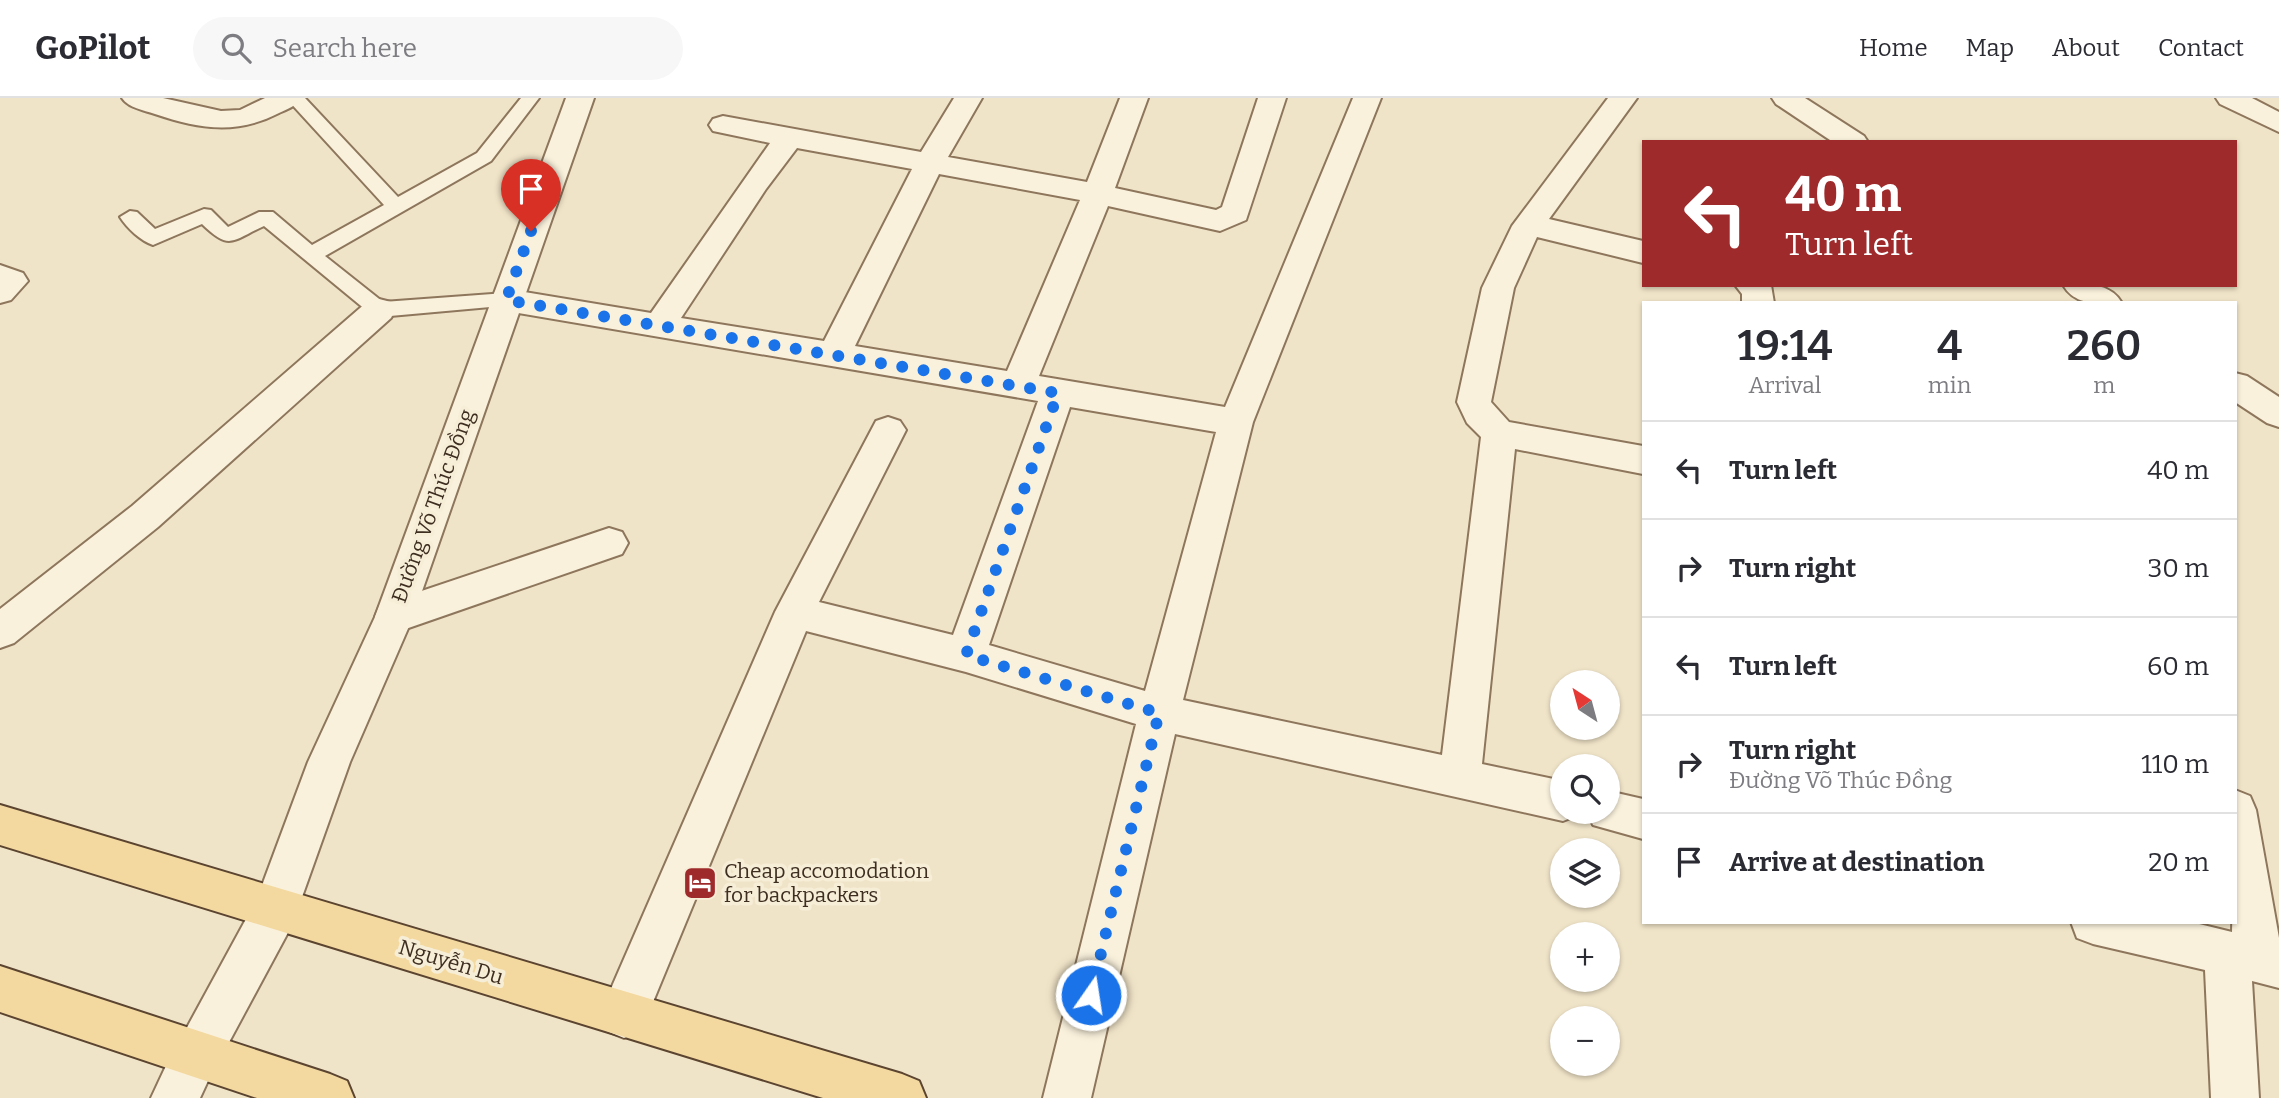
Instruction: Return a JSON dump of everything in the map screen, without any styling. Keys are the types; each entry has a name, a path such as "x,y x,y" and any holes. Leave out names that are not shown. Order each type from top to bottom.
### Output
{"main road":[{"name":"Nguyễn Du","path":"0,825 902,1098"},
{"path":"0,989 330,1098"}],"street":[{"path":"136,98 171,110 225,120 246,117 288,98"},
{"name":"Đường Võ Thúc Đồng","path":"175,1098 276,910 329,762 394,617 580,98"},
{"path":"834,355 929,164 968,98"},
{"path":"1018,386 1098,194 1134,98"},
{"path":"723,125 1098,194 1210,219 1226,219 1235,213 1272,98"},
{"path":"1067,1098 1159,713 1236,422 1367,98"},
{"path":"1623,98 1523,233 1498,288 1476,380 1475,407 1499,433 1642,460"},
{"path":"1786,98 1851,140"},
{"path":"2230,98 2279,123"},
{"path":"659,326 755,182 790,137"},
{"path":"1531,225 1642,252"},
{"path":"0,276 12,281 0,292"},
{"path":"2082,287 2103,301"},
{"path":"506,300 1236,422"},
{"path":"0,631 35,607 379,310"},
{"path":"2237,386 2279,414"},
{"path":"966,655 1058,393"},
{"path":"624,1014 794,612 888,430"},
{"path":"1460,777 1499,433"},
{"path":"394,617 608,543"},
{"path":"794,612 966,655 1159,713 1550,798"},
{"path":"1620,814 1642,819"},
{"path":"2235,1098 2256,959 2237,824"},
{"path":"2102,924 2256,959"}],"lane":[{"path":"295,98 395,206"},
{"path":"311,255 484,157 530,98"},
{"path":"130,217 153,239 204,215 226,236 266,217 379,310 506,300"}],"place":[{"name":"Cheap accomodation for backpackers","path":"700,883"}],"route":[{"path":"531,231 506,300 1058,393 966,655 1159,713 1091,995"}]}
